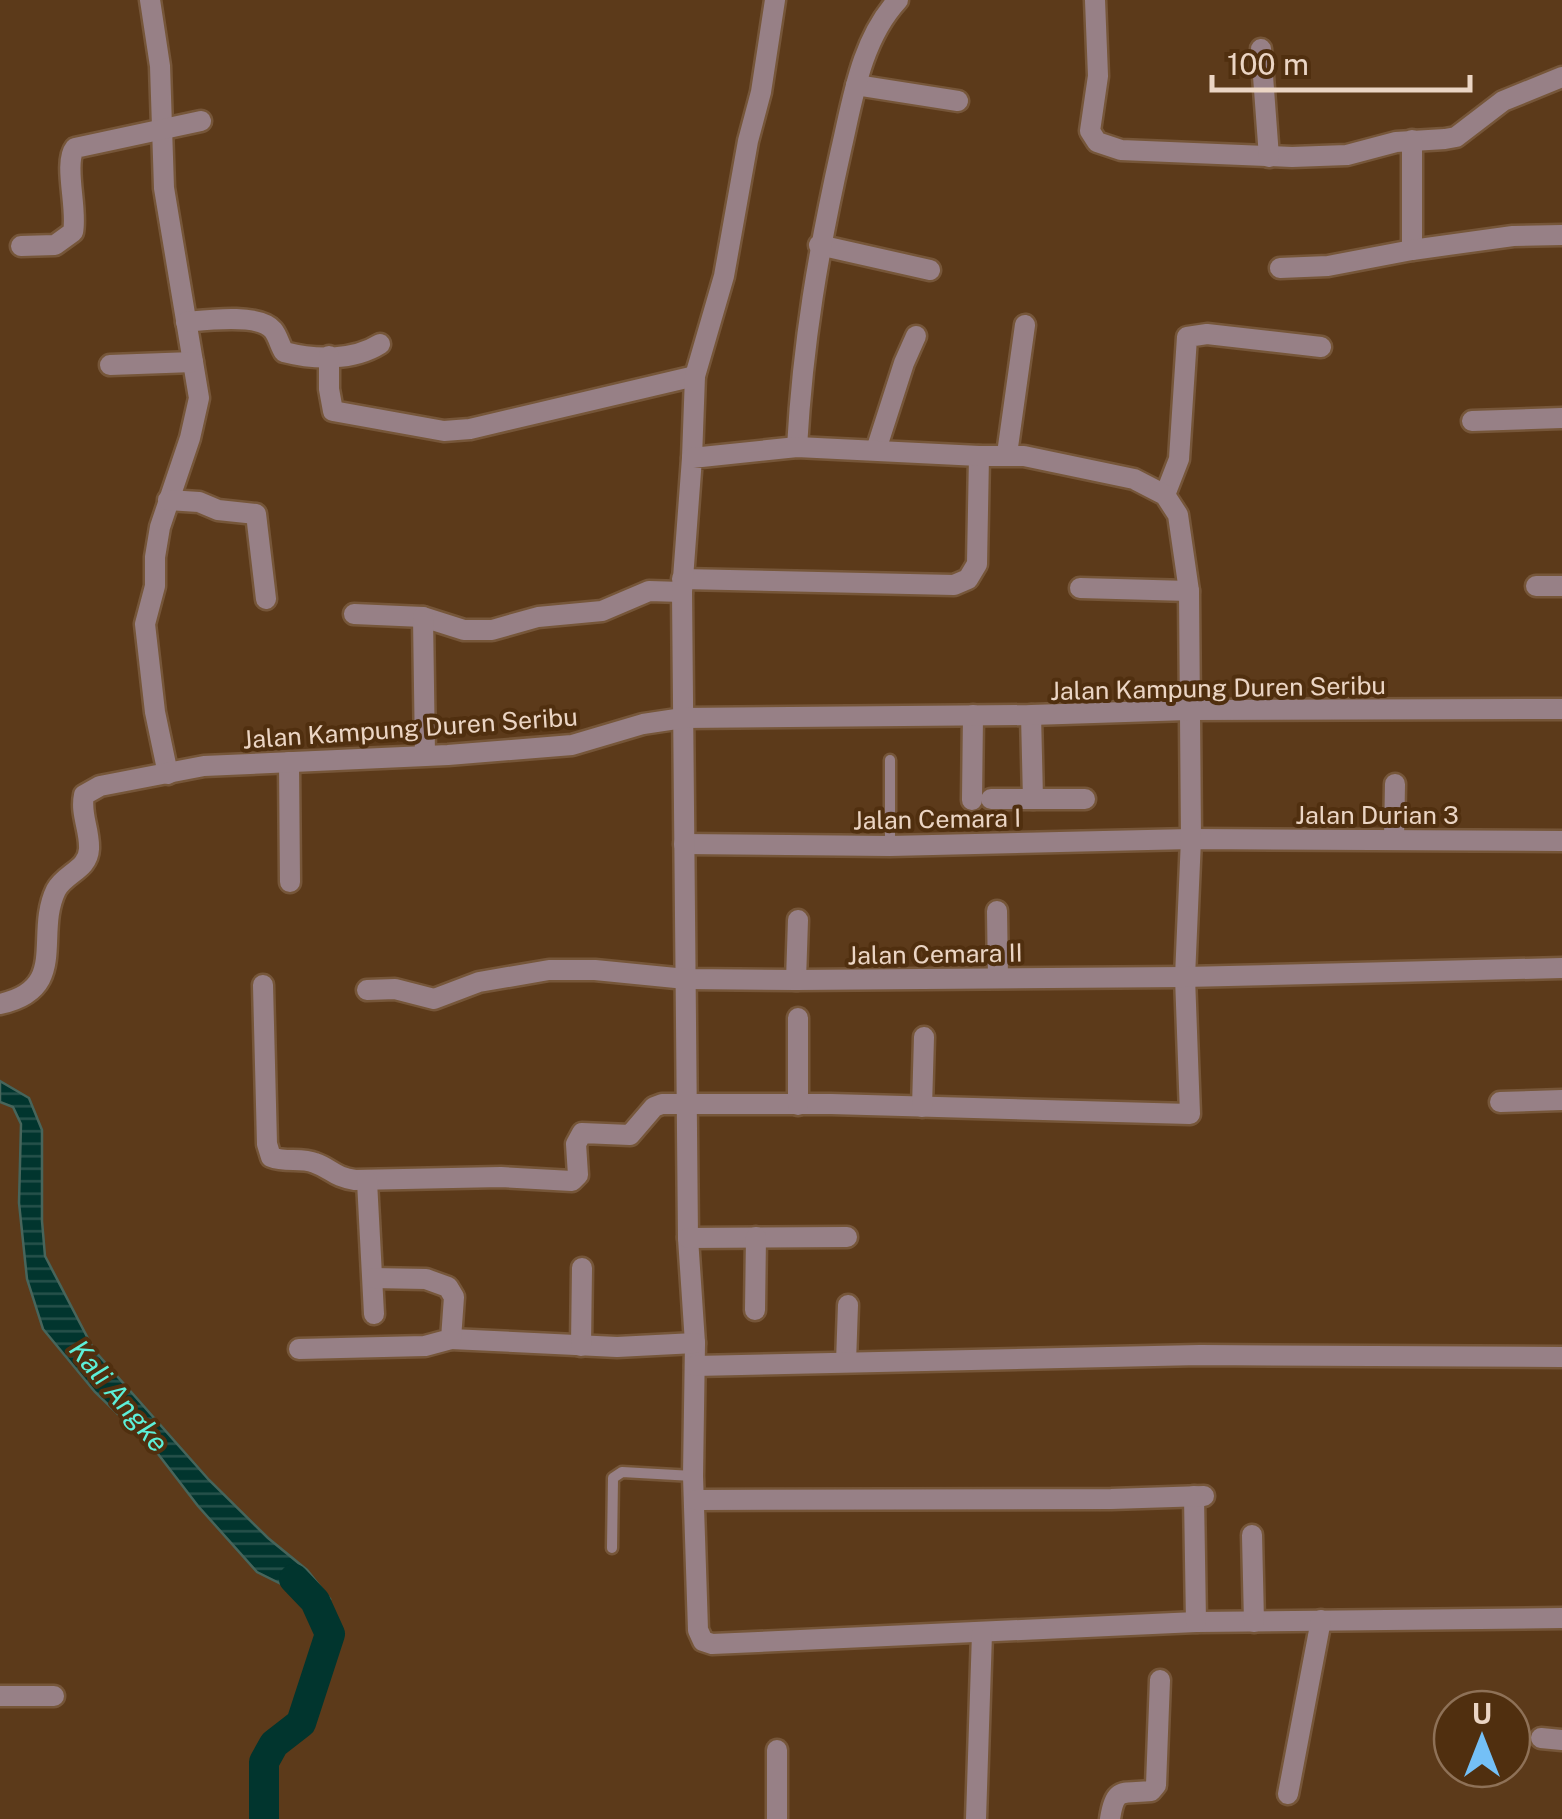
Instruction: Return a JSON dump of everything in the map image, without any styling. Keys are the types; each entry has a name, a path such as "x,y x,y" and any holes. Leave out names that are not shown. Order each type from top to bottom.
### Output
{"street":[{"path":"150,0 160,66 164,188 199,398 190,438 168,500 155,557 155,586 144,624 155,712 168,774"},
{"path":"775,0 724,276 696,376 682,586 688,1238 695,1343 695,1617 704,1641 712,1644 1196,1622 1562,1618"},
{"path":"797,447 802,356 820,245 856,85 885,14 898,0"},
{"path":"1096,0 1098,76 1090,131 1096,142 1121,150 1270,158 1347,155 1412,140 1456,137 1502,102 1562,77"},
{"path":"1260,48 1270,158"},
{"path":"856,85 958,102"},
{"path":"21,246 55,245 74,232 70,152 82,146 201,121"},
{"path":"1412,140 1412,250"},
{"path":"1280,268 1328,266 1513,236 1562,236"},
{"path":"820,245 930,270"},
{"path":"186,322 262,322 273,330 284,352 362,355 380,344"},
{"path":"1007,454 1025,325"},
{"path":"1164,495 1179,459 1187,337 1206,334 1322,347"},
{"path":"876,450 916,336"},
{"path":"329,356 333,411 444,430 470,430 696,376"},
{"path":"110,365 193,362"},
{"path":"1472,420 1562,418"},
{"path":"263,985 267,1144 271,1157 286,1162 312,1162 336,1176 366,1180 572,1181 578,1176 576,1144 582,1133 630,1134 654,1107 798,1105 1190,1114 1185,977 1191,839 1189,592 1178,515 1164,495 1134,479 1098,469 1007,454 797,447 692,458"},
{"path":"354,614 423,617 464,630 492,630 538,617 602,611 650,591 682,586 954,584 968,579 977,564 980,456"},
{"path":"168,500 256,514 266,599"},
{"path":"1536,586 1562,586"},
{"path":"1080,588 1189,592"},
{"path":"423,617 425,754"},
{"name":"Jalan Kampung Duren Seribu","path":"0,1004 29,991 40,982 46,968 52,903 63,880 87,859 90,848 84,794 100,786 204,766 572,745 643,724 683,718 1562,709"},
{"path":"973,715 982,799 1085,799"},
{"path":"1031,715 1033,798"},
{"path":"289,762 290,882"},
{"path":"1394,839 1395,784"},
{"name":"Jalan Durian 3","path":"1191,839 1562,841"},
{"name":"Jalan Cemara I","path":"684,844 890,846 1191,839"},
{"path":"996,912 998,978"},
{"path":"796,980 798,920"},
{"name":"Jalan Cemara II","path":"366,990 395,989 434,999 480,982 549,970 686,979 796,980 1185,977 1562,968"},
{"path":"798,1018 798,1105"},
{"path":"922,1107 924,1037"},
{"path":"1500,1102 1562,1100"},
{"path":"366,1180 374,1314"},
{"path":"688,1238 847,1237"},
{"path":"754,1310 756,1238"},
{"path":"581,1346 582,1268"},
{"path":"373,1278 426,1279 448,1287 454,1296 451,1339"},
{"path":"846,1362 848,1305"},
{"path":"300,1349 424,1346 451,1339 581,1346 695,1343"},
{"path":"694,1366 1200,1355 1562,1357"},
{"path":"696,1500 1199,1496 1196,1622"},
{"path":"1252,1535 1254,1622"},
{"path":"1288,1794 1321,1620"},
{"path":"976,1819 982,1633"},
{"path":"1110,1819 1113,1799 1118,1794 1151,1791 1156,1785 1160,1680"},
{"path":"0,1696 54,1696"},
{"path":"777,1750 777,1819"}],"lane":[{"path":"890,760 890,846"},
{"path":"612,1548 613,1478 622,1472 694,1476"}],"water":[{"name":"Kali Angke","path":"0,1081 29,1098 42,1130 45,1256 94,1350 209,1480 307,1570 330,1599 311,1613 291,1589 257,1572 155,1450 95,1392 43,1329 27,1279 19,1203 21,1124 13,1107 0,1102"}],"waterway":[{"path":"264,1819 264,1762 274,1744 301,1723 330,1634 315,1601 294,1579"}]}
